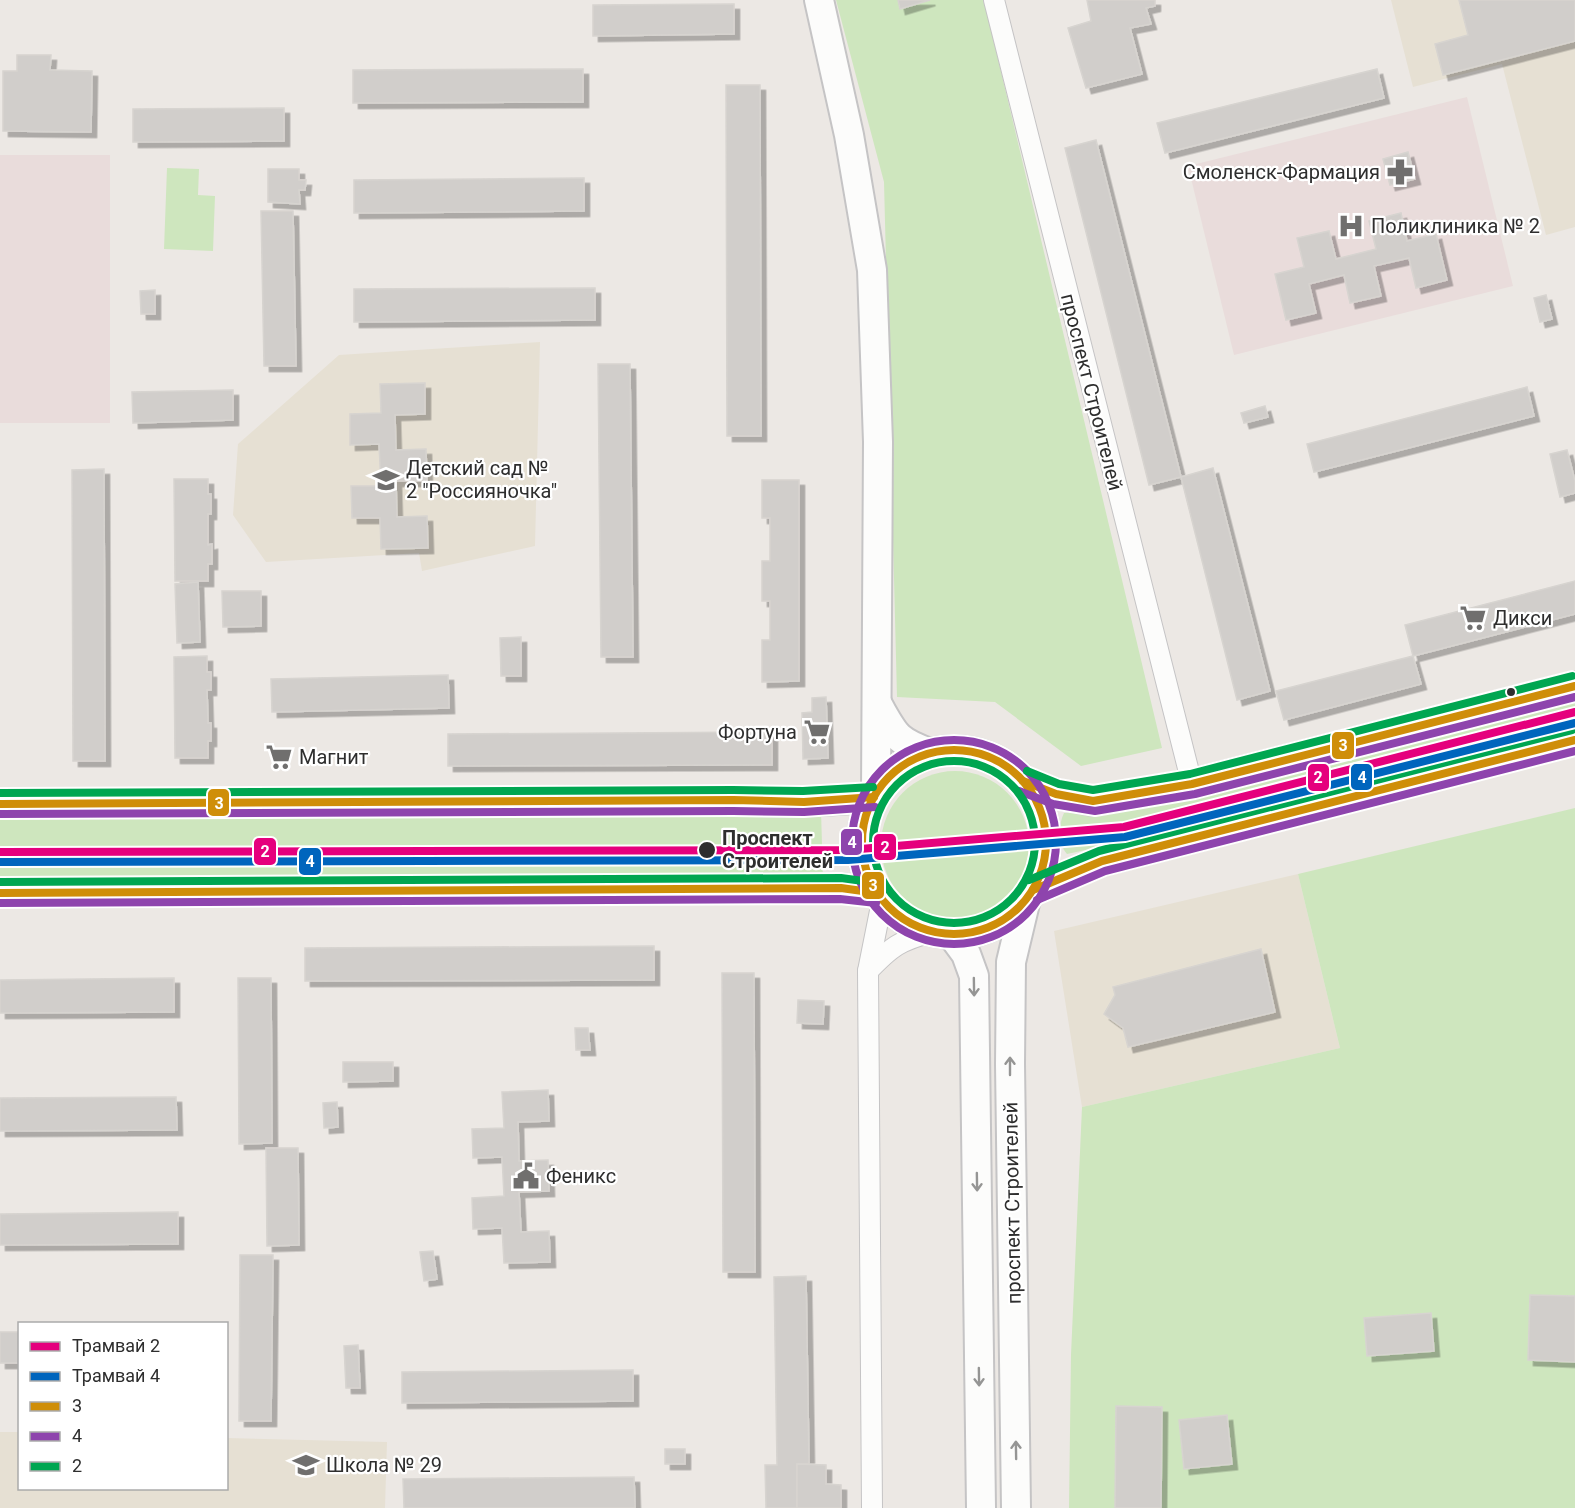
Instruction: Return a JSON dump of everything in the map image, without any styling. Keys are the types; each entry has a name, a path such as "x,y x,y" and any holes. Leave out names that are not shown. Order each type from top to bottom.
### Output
{"main road":[{"path":"819,0 849,135 872,270 878,442 878,705 875,795"},
{"path":"1023,781 1056,794 1093,801 1192,784 1575,686"},
{"path":"878,705 893,732 907,745 930,753"},
{"path":"1030,895 1043,867 1046,834 1039,806 1023,781 1004,765 981,754 955,750 930,753 909,762 891,775 875,795 866,813 862,831 862,849 868,876 879,897 897,915 914,926 943,934 980,931 989,927 1006,919 1030,895 1102,861 1575,740"},
{"path":"0,804 722,800 789,803 830,802 875,795"},
{"path":"0,893 841,888 879,897"},
{"name":"проспект Строителей","path":"1016,1508 1010,1064 1011,962 1030,895"},
{"name":"проспект Строителей","path":"943,934 966,954 974,976 981,1508"}],"street":[{"name":"проспект Строителей","path":"994,0 1166,689 1192,784"},
{"path":"872,1508 868,971 879,897"},
{"path":"868,971 889,949 910,938 943,934"}],"shaded area":[{"path":"1391,0 1575,0 1575,227 1546,235 1502,64 1413,87"},
{"name":"Поликлиника № 2","path":"1467,97 1513,286 1234,355 1188,166"},
{"path":"0,155 110,155 110,423 0,423"},
{"name":"Детский сад № 2 \"Россияночка\"","path":"540,342 535,546 422,571 419,553 266,562 233,515 238,444 339,355"},
{"path":"1298,874 1340,1048 1082,1107 1054,931"},
{"name":"Школа № 29","path":"0,1432 18,1432 18,1490 228,1490 228,1438 387,1442 385,1508 0,1508"}],"green space":[{"path":"836,0 984,0 1162,748 1081,766 995,702 897,697 884,182"},
{"path":"167,168 199,169 198,195 215,196 213,251 164,249"},
{"path":"1575,689 1575,731 1123,842 1067,854 1062,845 1060,829 1064,813 1091,811"},
{"path":"955,771 983,777 1007,793 1023,817 1029,845 1023,873 1007,897 983,913 955,919 927,913 903,897 887,873 881,845 887,817 903,793 927,777"},
{"path":"1575,808 1575,1508 1069,1508 1071,1355 1082,1107 1340,1048 1298,874"},
{"path":"821,810 823,879 0,881 0,816"}],"building":[{"path":"898,0 930,0 900,9"},
{"path":"1087,0 1155,0 1155,6 1146,8 1151,24 1130,28 1142,74 1086,88 1068,28 1091,21"},
{"path":"1459,0 1575,0 1575,41 1443,75 1435,44 1468,35"},
{"path":"734,4 734,34 593,36 593,5"},
{"path":"17,55 51,55 50,70 92,71 91,132 3,131 3,71 17,71"},
{"path":"583,69 583,102 353,103 353,70"},
{"path":"1377,69 1384,98 1165,153 1157,123"},
{"path":"726,85 760,85 761,436 727,436"},
{"path":"284,108 284,141 133,142 133,109"},
{"path":"1096,140 1181,477 1149,485 1065,148"},
{"path":"1408,152 1415,179 1390,185 1383,159"},
{"path":"268,169 299,169 299,180 306,180 305,190 299,190 300,204 268,202"},
{"path":"584,178 584,211 354,213 354,180"},
{"path":"261,211 293,211 296,366 264,366"},
{"name":"Поликлиника № 2","path":"1401,213 1407,241 1436,234 1447,280 1416,288 1409,258 1374,266 1381,296 1350,303 1344,275 1309,284 1316,313 1286,320 1275,274 1304,267 1297,238 1329,231 1336,259 1376,249 1369,221"},
{"path":"595,288 595,320 354,322 354,289"},
{"path":"155,290 155,314 141,314 140,291"},
{"path":"1546,295 1552,319 1540,322 1534,298"},
{"path":"598,364 630,364 633,657 601,657"},
{"path":"425,383 425,414 395,415 396,450 426,449 427,481 396,481 397,517 427,516 428,548 381,549 380,518 352,518 351,486 381,486 379,444 350,445 350,414 381,413 380,384"},
{"path":"1527,387 1534,416 1314,472 1307,444"},
{"path":"233,390 233,420 133,423 132,392"},
{"path":"1265,406 1268,417 1244,423 1241,413"},
{"path":"1567,450 1575,481 1575,493 1560,497 1550,454"},
{"path":"1213,468 1270,691 1237,700 1181,477"},
{"path":"104,469 105,761 73,761 72,470"},
{"path":"174,479 208,479 211,514 208,514 208,545 212,544 212,564 208,564 208,581 175,581"},
{"path":"762,480 799,480 799,681 762,682 762,640 770,640 770,601 762,601 762,561 770,561 770,518 762,518"},
{"path":"1575,581 1575,614 1413,656 1405,625"},
{"path":"198,582 200,642 177,643 175,584"},
{"path":"222,591 261,591 261,626 223,627"},
{"path":"521,637 521,676 501,676 500,638"},
{"path":"207,656 207,672 211,672 211,690 207,690 208,723 211,723 208,758 175,758 174,657"},
{"path":"1413,656 1421,684 1284,720 1276,691"},
{"path":"448,675 449,708 272,712 271,679"},
{"path":"826,697 828,758 803,759 802,713 812,712 812,698"},
{"path":"772,732 772,765 448,766 448,734"},
{"path":"654,946 654,980 305,981 305,948"},
{"path":"1261,949 1275,1012 1128,1047 1123,1028 1104,1014 1115,995 1113,987"},
{"path":"722,973 754,973 755,1272 723,1272"},
{"path":"174,978 174,1012 0,1013 0,980"},
{"path":"238,978 271,978 272,1143 239,1144"},
{"path":"798,1000 824,1001 823,1024 797,1023"},
{"path":"575,1028 588,1028 590,1050 576,1050"},
{"path":"343,1062 393,1062 393,1081 343,1082"},
{"name":"Феникс","path":"548,1090 549,1121 518,1122 519,1161 548,1160 549,1191 519,1192 521,1232 549,1231 550,1262 504,1263 502,1228 473,1229 472,1198 504,1196 502,1157 473,1158 472,1129 504,1128 502,1092"},
{"path":"176,1097 177,1130 0,1131 0,1098"},
{"path":"337,1102 338,1127 324,1128 323,1103"},
{"path":"266,1148 298,1148 299,1245 267,1246"},
{"path":"178,1212 178,1244 0,1245 0,1214"},
{"path":"433,1251 437,1279 424,1281 420,1252"},
{"path":"240,1255 273,1255 271,1421 239,1421"},
{"path":"806,1276 809,1464 797,1464 797,1508 766,1508 765,1465 777,1465 774,1277"},
{"path":"1530,1295 1575,1296 1575,1362 1528,1360"},
{"path":"1431,1313 1434,1351 1367,1356 1364,1318"},
{"path":"0,1332 18,1332 18,1363 0,1363"},
{"path":"358,1345 360,1388 346,1388 344,1346"},
{"path":"633,1370 633,1401 402,1403 402,1372"},
{"path":"1116,1406 1162,1407 1161,1508 1115,1508"},
{"path":"1227,1415 1232,1464 1184,1469 1179,1420"},
{"path":"665,1449 685,1449 685,1464 665,1464"},
{"path":"797,1464 826,1465 826,1484 841,1485 841,1508 797,1508"},
{"path":"634,1477 635,1508 404,1508 403,1479"}],"tram line":[{"name":"2","path":"0,852 848,850 1124,827 1575,712"},
{"name":"4","path":"0,862 848,860 1125,837 1575,723"}],"transit line":[{"name":"2","path":"1027,771 1059,784 1093,790 1190,774 1572,676"},
{"name":"3","path":"1023,781 1056,794 1093,801 1192,784 1575,686"},
{"name":"4","path":"1019,791 1053,804 1095,811 1195,794 1575,697"},
{"name":"2","path":"1029,880 1099,851 1572,730"},
{"name":"4","path":"944,740 964,740 984,744 1002,752 1019,763 1033,777 1052,812 1056,842 1052,872 1044,890 1033,907 1019,921 984,940 964,944 944,944 924,940 906,932 889,921 875,907 856,872 852,852 852,832 856,812 864,794 875,777 889,763 924,744 944,740"},
{"name":"3","path":"1033,890 1102,861 1575,740"},
{"name":"3","path":"954,750 989,757 1019,777 1039,807 1046,842 1039,877 1019,907 989,927 954,934 919,927 889,907 869,877 862,842 869,807 889,777 919,757 954,750"},
{"name":"4","path":"1037,900 1105,871 1575,751"},
{"name":"2","path":"954,761 970,762 985,767 999,774 1011,785 1022,797 1029,811 1034,826 1035,842 1034,858 1029,873 1022,887 1011,899 999,910 985,917 970,922 954,923 938,922 923,917 909,910 897,899 886,887 879,873 874,858 873,842 874,826 879,811 886,797 897,785 909,774 923,767 938,762 954,761"},
{"name":"2","path":"0,793 803,791 873,787"},
{"name":"3","path":"0,804 733,800 804,802 874,797"},
{"name":"4","path":"0,814 804,812 875,807"},
{"name":"2","path":"0,882 841,878 878,883"},
{"name":"3","path":"0,893 841,888 877,893"},
{"name":"4","path":"0,903 840,899 876,903"}],"place":[{"name":"Смоленск-Фармация","path":"1400,172"},
{"name":"Поликлиника № 2","path":"1351,226"},
{"name":"Детский сад № 2 \"Россияночка\"","path":"386,480"},
{"name":"Дикси","path":"1473,618"},
{"name":"Фортуна","path":"817,732"},
{"name":"Магнит","path":"279,757"},
{"name":"Проспект Строителей","path":"707,850"},
{"name":"Феникс","path":"526,1176"},
{"name":"Школа № 29","path":"306,1465"}]}
